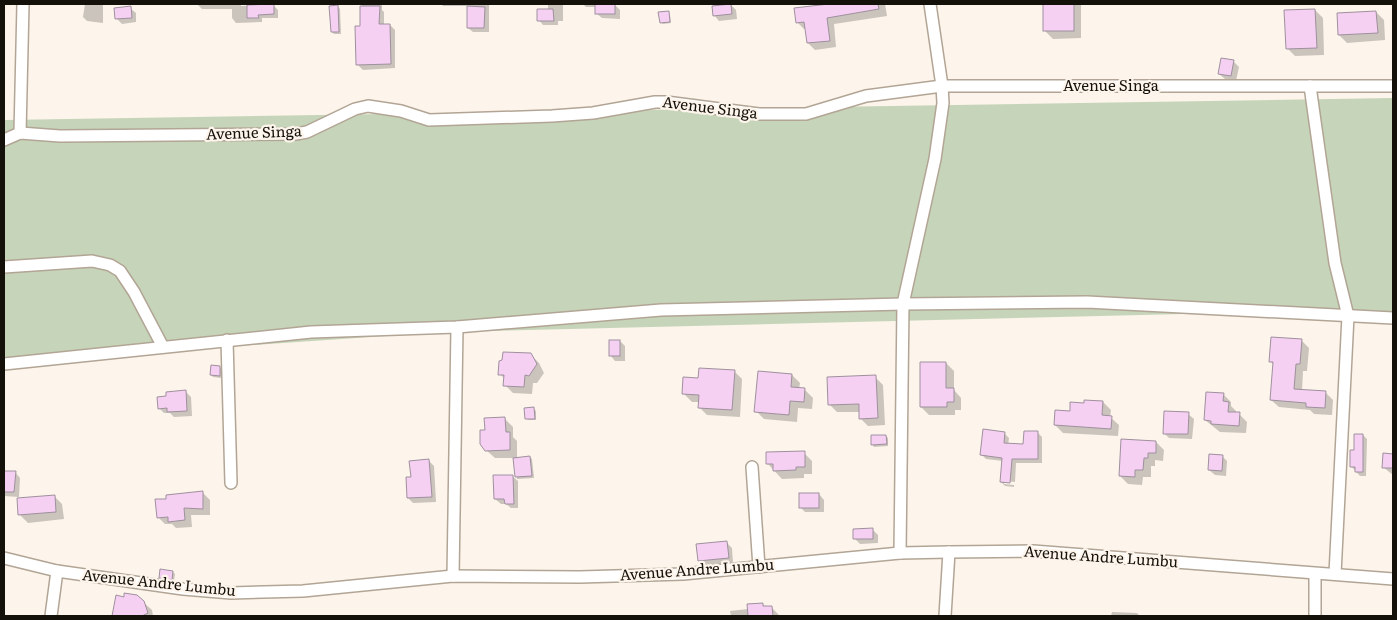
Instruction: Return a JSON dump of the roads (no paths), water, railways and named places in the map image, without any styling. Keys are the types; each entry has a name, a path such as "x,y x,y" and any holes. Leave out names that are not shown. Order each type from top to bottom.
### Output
{"street":[{"path":"20,133 23,4"},
{"path":"900,553 903,304 935,159 943,110 942,86 930,4"},
{"name":"Avenue Singa","path":"4,140 20,133 60,136 296,134 307,132 354,109 368,106 401,111 430,120 560,116 593,113 660,102 759,114 806,114 866,96 942,86 1393,86"},
{"path":"1310,86 1335,263 1348,316 1334,574"},
{"path":"4,267 92,261 110,265 120,271 134,292 163,347"},
{"path":"4,364 311,332 457,327 661,310 1087,302 1393,318"},
{"path":"453,576 457,327"},
{"path":"227,340 231,483"},
{"path":"752,468 759,566"},
{"name":"Avenue Andre Lumbu","path":"4,558 56,571 183,589 231,593 303,592 453,576 683,574 900,553 949,552 1034,551 1393,579"},
{"path":"945,616 949,552"},
{"path":"51,616 56,571"},
{"path":"1315,574 1315,616"}]}
